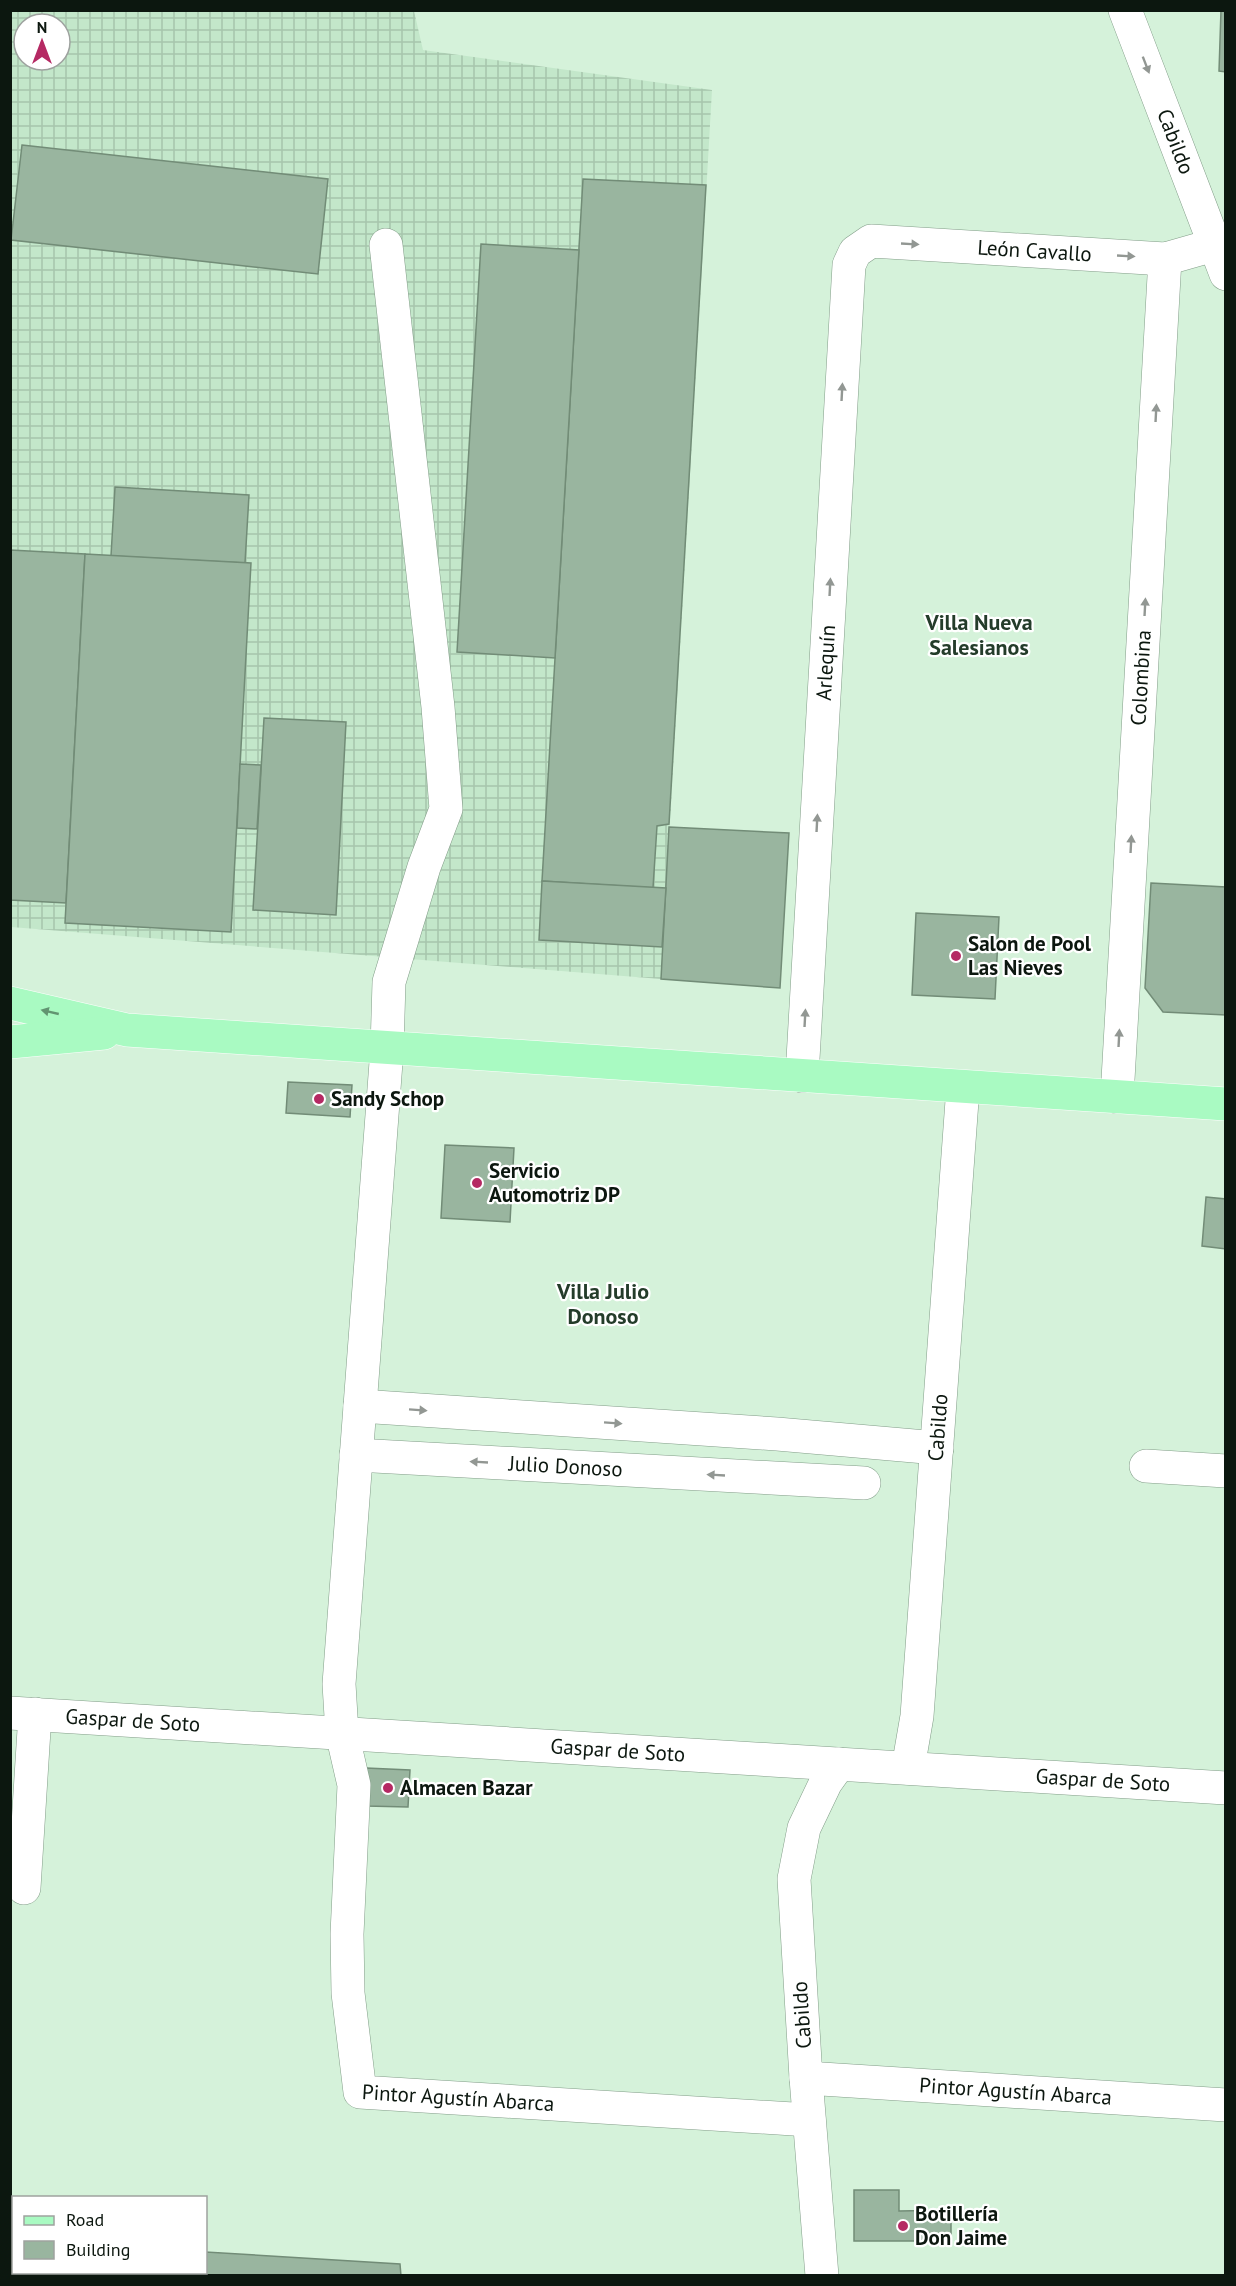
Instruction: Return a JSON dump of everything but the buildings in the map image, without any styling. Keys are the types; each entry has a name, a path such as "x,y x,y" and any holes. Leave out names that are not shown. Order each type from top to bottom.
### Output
{"main road":[{"path":"10,1003 127,1030 1226,1104"},
{"path":"10,1042 127,1030"}],"street":[{"name":"Cabildo","path":"1125,10 1222,255"},
{"name":"León Cavallo","path":"855,252 870,241 1165,258 1222,255"},
{"path":"342,1734 339,1684 387,1049 389,982 424,867 446,809 438,707 386,245"},
{"name":"Arlequín","path":"802,1076 849,265 855,252"},
{"name":"Colombina","path":"1116,1097 1165,258"},
{"name":"Cabildo","path":"908,1768 917,1716 963,1087"},
{"path":"360,1406 777,1434 937,1448"},
{"path":"774,1478 777,1434"},
{"name":"Julio Donoso","path":"356,1455 864,1483"},
{"path":"1146,1466 1226,1471"},
{"path":"23,1714 24,1888"},
{"name":"Gaspar de Soto","path":"23,1714 1226,1788"},
{"name":"Pintor Agustín Abarca","path":"342,1734 354,1785 347,1934 348,1993 360,2092 809,2120"},
{"name":"Cabildo","path":"822,2276 806,2078 794,1879 804,1828 826,1782 839,1764"},
{"name":"Pintor Agustín Abarca","path":"806,2078 1226,2105"}],"shaded area":[{"path":"10,11 414,11 423,50 712,90 661,979 11,927"}],"place":[{"name":"Salon de Pool Las Nieves","path":"956,956"},
{"name":"Sandy Schop","path":"319,1099"},
{"name":"Servicio Automotriz DP","path":"477,1183"},
{"name":"Almacen Bazar","path":"388,1788"},
{"name":"Botillería Don Jaime","path":"903,2226"}],"district":[{"name":"Villa Nueva Salesianos","path":"979,634"},
{"name":"Villa Julio Donoso","path":"603,1304"}]}
